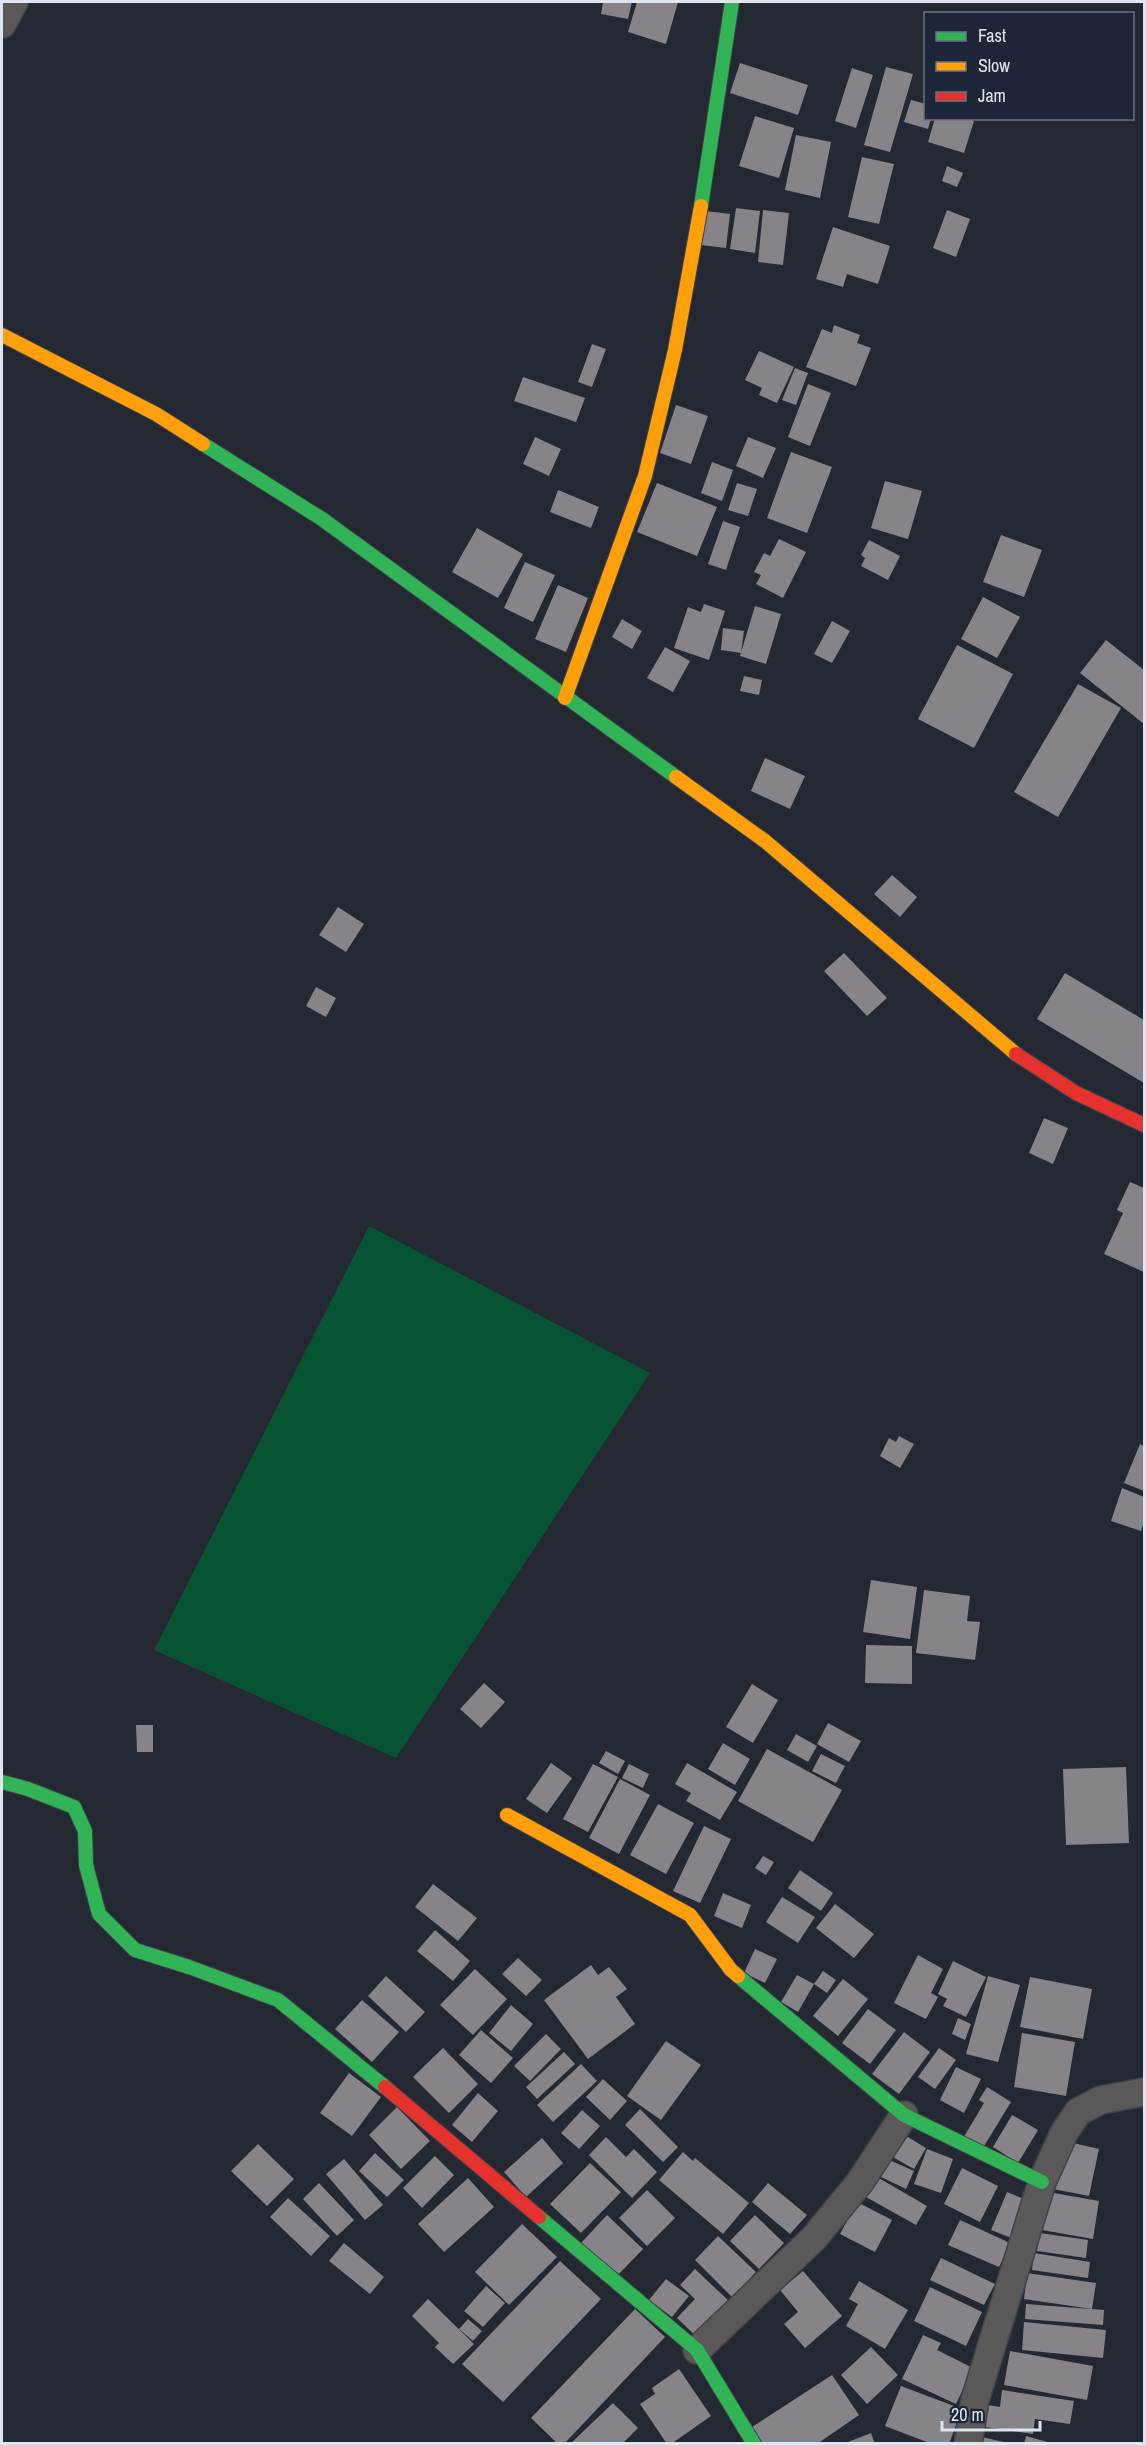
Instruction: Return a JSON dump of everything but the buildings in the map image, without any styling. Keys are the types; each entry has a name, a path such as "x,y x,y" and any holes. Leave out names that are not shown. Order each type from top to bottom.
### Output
{"street":[{"path":"2,24 14,2"},
{"path":"565,698 645,476 659,419 697,236 732,2"},
{"path":"2,335 156,414 322,519 765,842 1010,1050 1076,1093 1144,1125"},
{"path":"2,1782 74,1807 85,1831 86,1865 99,1914 135,1950 278,2000 382,2084 697,2350 754,2444"},
{"path":"507,1815 690,1915 731,1971 904,2115 1042,2182"},
{"path":"969,2444 975,2400 1042,2182 1064,2133 1078,2112 1101,2100 1144,2092"},
{"path":"697,2350 814,2238 860,2182 904,2115"}],"green space":[{"path":"369,1226 650,1373 396,1758 154,1650"}],"traffic: fast":[{"path":"701,206 732,2"},
{"path":"203,444 322,519 676,777"},
{"path":"2,1782 28,1789 74,1807 85,1831 86,1865 99,1914 135,1950 278,2000 385,2087"},
{"path":"738,1976 904,2115 1042,2182"},
{"path":"539,2217 697,2350 754,2444"}],"traffic: slow":[{"path":"565,698 645,476 675,350 701,206"},
{"path":"2,335 156,414 203,444"},
{"path":"676,777 765,841 1016,1054"},
{"path":"507,1815 690,1915 738,1976"}],"traffic: jam":[{"path":"1016,1054 1076,1093 1144,1125"},
{"path":"385,2087 539,2217"}]}
